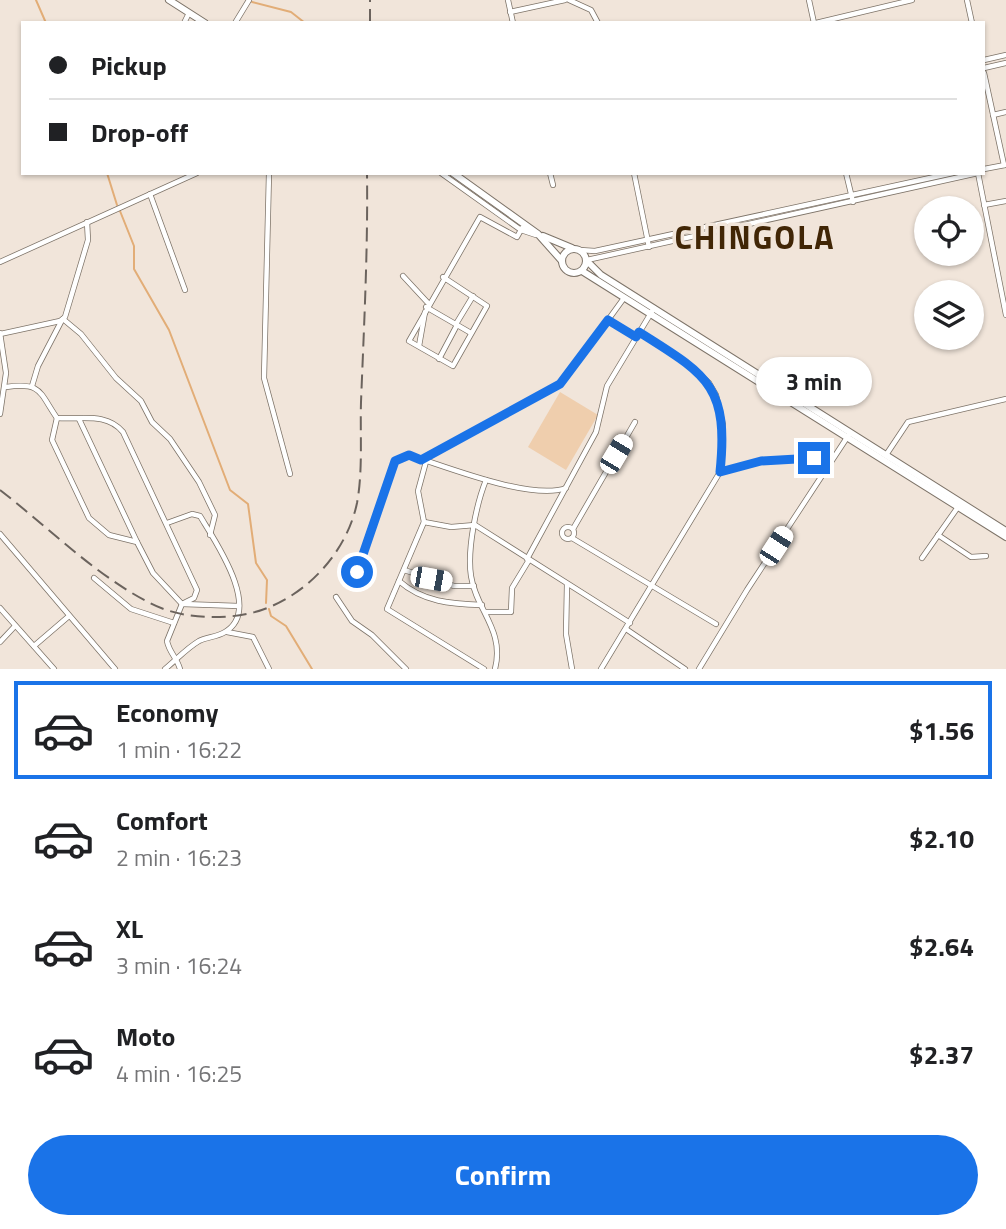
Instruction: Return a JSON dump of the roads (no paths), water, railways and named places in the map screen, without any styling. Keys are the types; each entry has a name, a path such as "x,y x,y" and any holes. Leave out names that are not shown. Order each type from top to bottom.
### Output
{"highway":[{"path":"169,0 202,21"},
{"path":"456,175 531,228 571,273 582,271 653,310"},
{"path":"539,235 577,249 598,272 653,310 1006,534"},
{"path":"562,261 565,253 577,249"},
{"path":"582,271 587,261"}],"street":[{"path":"236,21 249,0"},
{"path":"508,0 512,21"},
{"path":"510,12 567,0 591,10 597,21"},
{"path":"808,0 814,21"},
{"path":"823,21 912,0"},
{"path":"967,0 972,21"},
{"path":"185,21 190,13"},
{"path":"985,60 1006,55"},
{"path":"985,71 1006,63"},
{"path":"985,76 1005,165 985,169"},
{"path":"993,115 1006,112"},
{"path":"0,262 193,175"},
{"path":"269,175 264,378 290,474"},
{"path":"444,175 521,230 539,235"},
{"path":"550,175 553,185"},
{"path":"634,175 649,247"},
{"path":"846,175 853,202"},
{"path":"577,249 595,251 944,175"},
{"path":"587,261 969,175"},
{"path":"978,175 982,196"},
{"path":"150,194 185,290"},
{"path":"1006,201 984,205 1006,315"},
{"path":"786,210 787,217"},
{"path":"443,277 487,306 454,365 409,340 426,307 443,277 480,217 517,237 521,230 531,228"},
{"path":"32,386 38,366 63,319 88,240 87,222"},
{"path":"598,272 597,263 603,258"},
{"path":"403,276 426,307 471,333"},
{"path":"439,359 473,296"},
{"path":"484,669 387,609 424,522 418,491 424,460 560,384 626,296"},
{"path":"419,346 426,307"},
{"path":"486,612 511,612 512,588 596,432 607,386 653,310"},
{"path":"0,414 6,387 0,333 63,319"},
{"path":"63,319 81,334 116,378 141,401 152,422 170,439 185,461 215,515 210,535"},
{"path":"601,669 720,472 723,425 712,389 698,371 608,320"},
{"path":"6,387 32,386 43,394 57,418 52,440 89,518 108,535 137,542"},
{"path":"885,457 908,422 1006,399"},
{"path":"57,418 104,418 116,424 128,440 197,590 194,598 182,604 167,644 178,658 180,669"},
{"path":"79,419 153,573 182,604 239,606"},
{"path":"635,422 573,532 653,586 716,624"},
{"path":"699,669 849,434"},
{"path":"353,581 394,462 405,456 486,480 551,492 566,488"},
{"path":"720,472 761,461 814,458"},
{"path":"486,480 478,500 471,571 474,586 493,626 497,649 495,669"},
{"path":"922,558 959,505"},
{"path":"167,523 196,515 236,581 238,615 226,632"},
{"path":"424,522 451,527 475,525 630,623"},
{"path":"0,534 115,669"},
{"path":"938,535 971,557 986,555"},
{"path":"404,570 454,586 474,586"},
{"path":"94,578 131,609 174,623"},
{"path":"399,581 416,596 456,604 482,605"},
{"path":"568,584 566,634 572,669"},
{"path":"336,597 352,621 372,635 406,669"},
{"path":"0,608 54,669"},
{"path":"34,646 69,616"},
{"path":"0,642 15,626"},
{"path":"626,629 685,669"},
{"path":"166,669 202,640 226,632 253,637 270,669"}],"waterway":[{"path":"36,0 45,21"},
{"path":"252,2 291,12 302,21"},
{"path":"108,175 117,205"},
{"path":"120,211 134,246 134,269 169,330 230,490 248,504 256,563 267,580 266,603"},
{"path":"269,609 271,616 286,626 312,669"}],"railway":[{"path":"370,0 370,21"},
{"path":"0,490 109,578 148,602 171,611 210,617 247,614 266,608 302,588 318,574 343,541 351,523 359,491 367,175"}],"district":[{"name":"CHINGOLA","path":"755,238"}]}
